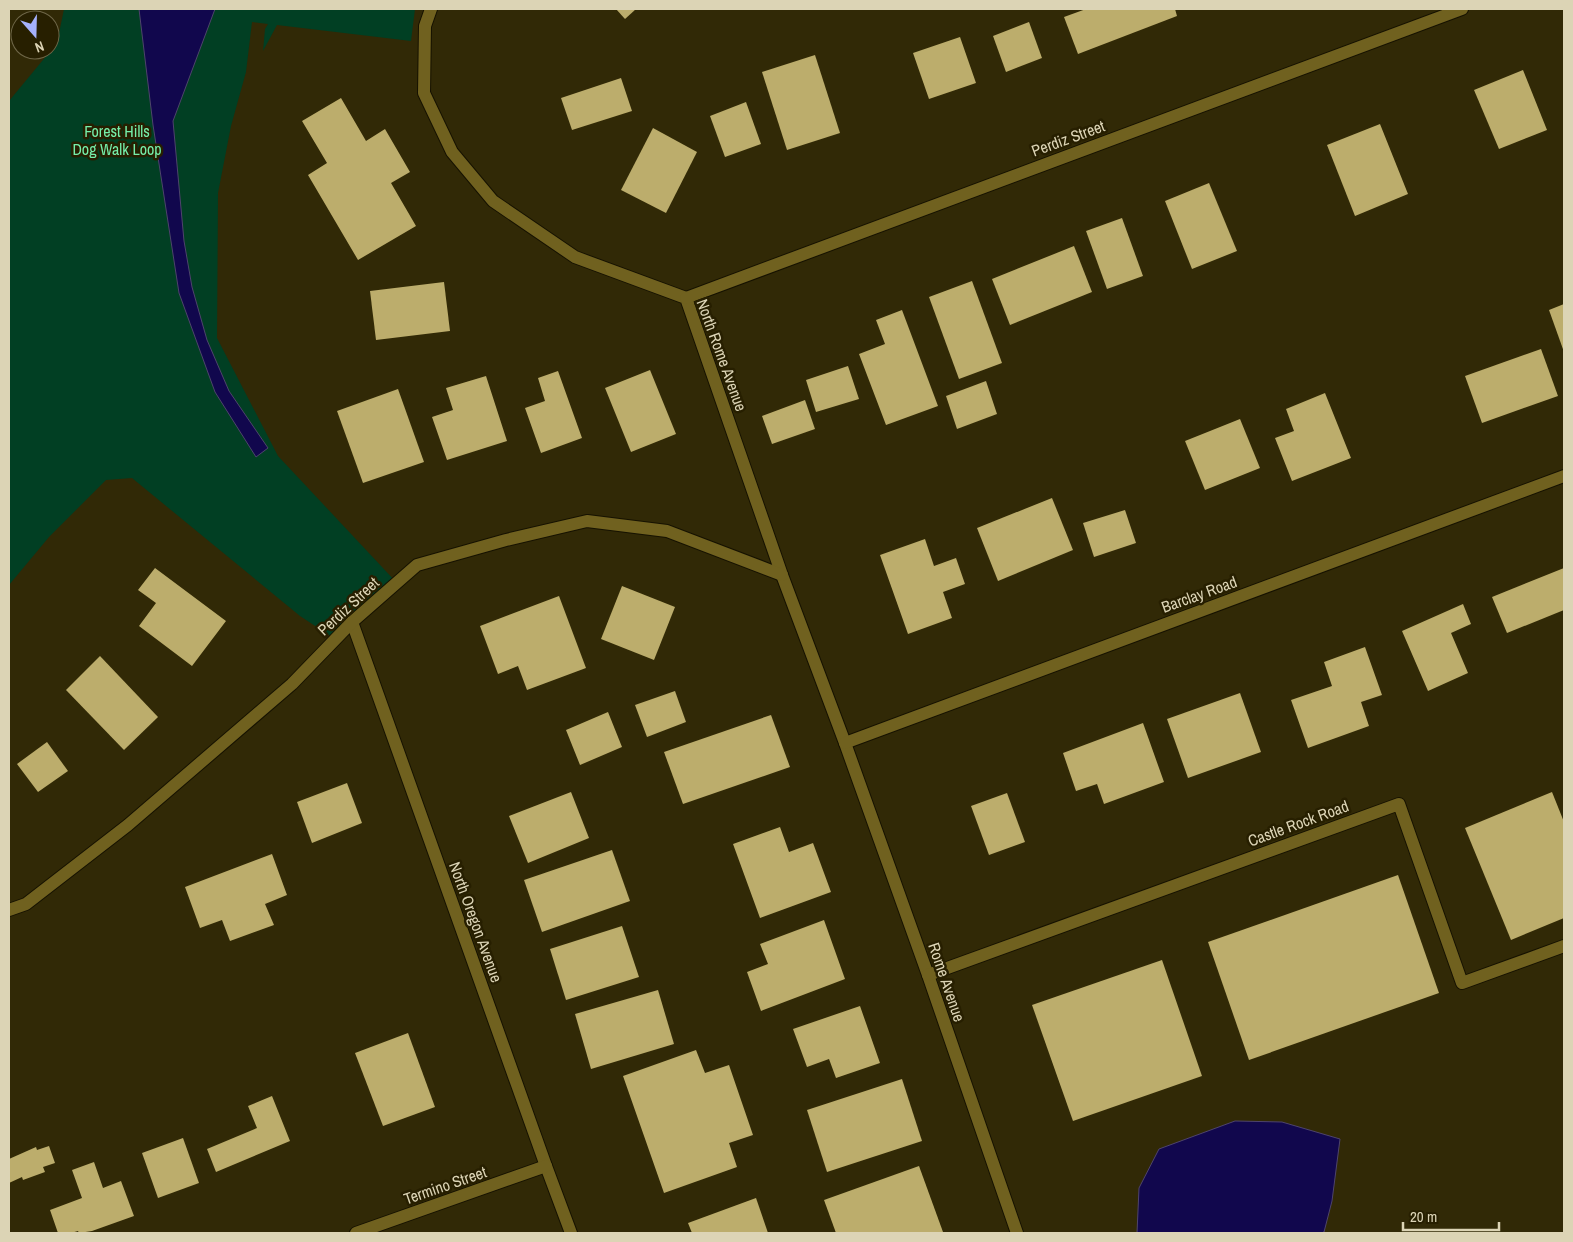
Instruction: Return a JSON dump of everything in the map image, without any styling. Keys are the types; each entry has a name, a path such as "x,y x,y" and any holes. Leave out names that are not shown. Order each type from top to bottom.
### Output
{"street":[{"name":"North Rome Avenue","path":"431,9 425,26 424,93 452,152 493,200 575,257 686,298 782,575 845,743"},
{"name":"Perdiz Street","path":"686,298 1462,9"},
{"name":"Barclay Road","path":"845,743 1564,476"},
{"name":"Perdiz Street","path":"9,910 26,904 128,825 292,684 352,622 416,565 506,540 587,521 667,531 782,575"},
{"name":"North Oregon Avenue","path":"352,622 571,1233"},
{"name":"Rome Avenue","path":"845,743 1017,1233"},
{"name":"Castle Rock Road","path":"928,975 1399,804 1462,983 1564,946"},
{"name":"Termino Street","path":"356,1233 546,1166"}],"green space":[{"name":"Forest Hills Dog Walk Loop","path":"64,9 415,9 411,41 277,25 263,51 265,29 268,24 252,22 246,72 231,126 218,193 217,338 278,456 397,583 335,639 300,616 132,478 106,480 49,537 9,585 9,101 43,60 60,60 60,28"}],"shaded area":[{"path":"139,9 215,9 173,121 184,241 192,287 207,340 229,391 268,448 256,457 215,392 179,293 153,125"},
{"path":"1235,1121 1282,1122 1340,1139 1332,1201 1324,1232 1137,1233 1139,1188 1159,1149"}],"building":[{"path":"616,9 636,9 625,19"},
{"path":"1086,9 1175,9 1177,16 1078,54 1064,17"},
{"path":"1029,22 1042,58 1006,72 993,36"},
{"path":"960,37 976,83 929,99 913,53"},
{"path":"815,55 840,133 787,150 762,72"},
{"path":"1523,70 1547,130 1499,149 1474,90"},
{"path":"621,78 632,111 572,130 561,98"},
{"path":"341,98 366,141 385,129 410,172 391,183 416,226 358,260 308,175 327,163 302,121"},
{"path":"746,102 761,144 725,157 710,116"},
{"path":"1380,124 1408,194 1355,216 1327,145"},
{"path":"653,128 697,152 666,213 621,190"},
{"path":"1209,183 1237,251 1192,269 1165,201"},
{"path":"1122,218 1143,276 1107,289 1086,231"},
{"path":"1074,246 1092,292 1010,325 992,279"},
{"path":"972,281 1002,363 959,379 929,297"},
{"path":"444,282 450,331 376,340 370,291"},
{"path":"1564,304 1564,352 1549,310"},
{"path":"902,310 938,406 886,425 859,354 885,344 876,320"},
{"path":"1541,349 1558,396 1482,423 1465,376"},
{"path":"848,366 859,399 816,412 806,380"},
{"path":"650,370 676,434 631,452 605,388"},
{"path":"558,371 582,438 541,453 525,408 545,401 538,378"},
{"path":"486,376 507,441 447,460 432,417 453,410 446,388"},
{"path":"986,381 997,414 957,429 946,396"},
{"path":"398,389 424,462 363,483 337,411"},
{"path":"1325,393 1351,458 1292,481 1275,438 1294,431 1286,409"},
{"path":"805,400 815,429 772,444 762,416"},
{"path":"1240,419 1260,468 1205,490 1185,441"},
{"path":"1052,498 1073,550 998,581 977,528"},
{"path":"1125,510 1136,543 1094,557 1083,523"},
{"path":"925,539 934,566 956,558 965,584 943,592 952,618 908,634 880,555"},
{"path":"155,568 226,621 192,666 139,626 156,603 138,590"},
{"path":"1564,568 1564,610 1507,633 1492,597"},
{"path":"622,586 675,607 654,660 601,639"},
{"path":"559,596 586,668 527,690 518,666 498,674 480,626"},
{"path":"1463,604 1471,624 1451,633 1468,673 1428,691 1402,631"},
{"path":"1365,647 1382,695 1361,702 1369,726 1308,748 1291,700 1332,686 1324,662"},
{"path":"100,656 158,717 124,750 66,690"},
{"path":"675,691 686,722 647,737 635,705"},
{"path":"1240,693 1261,752 1188,778 1167,719"},
{"path":"608,712 622,747 580,765 566,730"},
{"path":"771,715 790,767 683,804 664,752"},
{"path":"1143,723 1164,782 1104,804 1097,784 1076,791 1063,753"},
{"path":"47,742 68,771 38,792 17,764"},
{"path":"347,783 362,823 312,843 297,802"},
{"path":"571,792 589,838 528,863 509,816"},
{"path":"1552,792 1564,822 1564,918 1511,940 1465,828"},
{"path":"1007,793 1025,842 989,855 971,806"},
{"path":"780,827 789,852 813,843 831,892 760,918 733,844"},
{"path":"612,850 630,901 542,932 524,880"},
{"path":"272,854 287,895 265,904 274,925 230,941 222,920 200,928 185,887"},
{"path":"1398,875 1439,993 1249,1060 1208,942"},
{"path":"824,920 845,979 761,1011 747,972 768,964 760,944"},
{"path":"622,926 639,977 566,1000 550,949"},
{"path":"1162,960 1202,1076 1073,1121 1032,1005"},
{"path":"658,990 674,1044 591,1069 575,1014"},
{"path":"860,1006 880,1063 836,1078 829,1059 807,1067 793,1029"},
{"path":"408,1033 435,1107 383,1126 355,1053"},
{"path":"696,1050 705,1073 729,1065 753,1135 729,1143 737,1167 664,1193 623,1076"},
{"path":"902,1079 922,1141 827,1172 807,1110"},
{"path":"272,1096 290,1141 216,1172 207,1149 257,1128 248,1106"},
{"path":"183,1138 199,1183 158,1198 142,1153"},
{"path":"49,1146 55,1163 43,1167 45,1172 23,1180 22,1177 9,1183 9,1159 36,1147 37,1150"},
{"path":"94,1162 103,1188 121,1181 134,1216 92,1231 58,1233 50,1210 82,1198 72,1170"},
{"path":"919,1166 943,1232 836,1233 824,1200"},
{"path":"756,1198 768,1233 692,1233 688,1223"}]}
